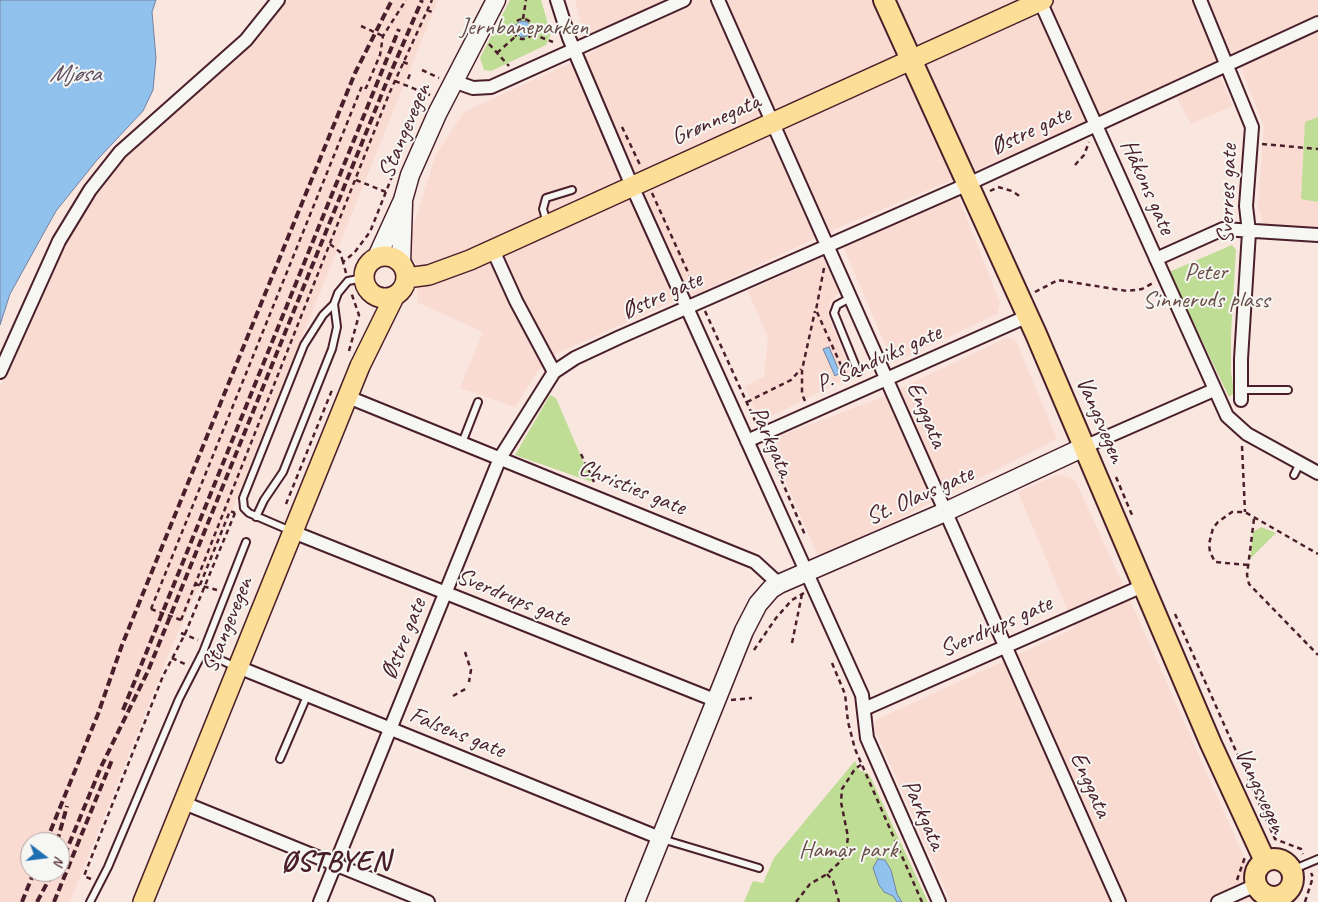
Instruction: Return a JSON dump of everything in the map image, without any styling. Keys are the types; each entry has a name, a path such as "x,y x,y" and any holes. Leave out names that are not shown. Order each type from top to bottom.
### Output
{"highway":[{"name":"Vangsvegen","path":"884,0 1028,316 1145,585 1211,744 1265,861"},
{"path":"1280,860 1305,872 1293,883 1284,899 1269,897 1260,892 1256,885 1256,870 1265,861 1280,860"}],"main road":[{"name":"Stangevegen","path":"377,257 403,200 446,80 496,0"},
{"name":"Grønnegata","path":"404,270 429,275 470,260 492,248 1042,1"},
{"name":"Stangevegen","path":"403,200 404,270"},
{"path":"390,256 404,270 404,288 394,296 383,298 368,286 366,267 377,257 390,256"},
{"name":"Stangevegen","path":"360,366 372,313 368,286"},
{"name":"Stangevegen","path":"143,902 360,366 394,296"},
{"name":"St. Olavs gate","path":"635,902 660,838 725,701 744,631 758,604 779,584 944,512 1084,447"}],"street":[{"path":"0,372 59,240 90,190 120,152 246,40 278,0"},
{"name":"Parkgata","path":"557,0 573,50 639,182 694,305 747,441 862,695 867,738 939,902"},
{"path":"446,80 473,88 491,87 684,0"},
{"name":"Enggata","path":"718,0 1119,902"},
{"name":"Sverres gate","path":"1200,0 1252,127 1246,206 1248,232 1241,395"},
{"name":"Håkons gate","path":"1042,1 1214,390"},
{"name":"Østre gate","path":"320,902 500,458 554,372 574,358 968,184 1318,23"},
{"path":"1156,259 1223,229 1318,235"},
{"path":"492,248 536,340 554,372"},
{"name":"P. Sandviks gate","path":"747,441 1028,316"},
{"path":"1214,390 1227,416 1234,424 1297,469 1318,473"},
{"name":"St. Olavs gate","path":"1084,447 1214,390"},
{"name":"Christies gate","path":"348,397 605,499 755,562 779,584"},
{"name":"Sverdrups gate","path":"293,532 445,593 645,668 725,701"},
{"name":"Sverdrups gate","path":"864,709 1145,585"},
{"name":"Falsens gate","path":"238,667 660,838"},
{"path":"184,803 428,902"},
{"path":"1218,902 1256,885"}],"lane":[{"path":"548,223 543,209 546,198 572,190"},
{"path":"293,532 256,517 244,508 245,490 304,345 323,315 334,304 343,284 348,281 368,286"},
{"path":"850,298 837,305 834,312 858,372"},
{"path":"256,517 264,500 283,472 332,350 336,327 334,304"},
{"path":"1241,395 1288,390"},
{"path":"462,443 478,402"},
{"path":"90,902 179,698 207,643 246,542"},
{"path":"203,652 238,667"},
{"path":"280,759 307,696"},
{"path":"660,838 759,868"},
{"path":"1305,872 1318,859"}],"path":[{"path":"406,0 383,36 377,63 366,88 362,86 151,609 181,620 395,81 432,0"},
{"path":"523,19 526,0"},
{"path":"427,10 434,13"},
{"path":"516,36 513,26 515,22 523,19 531,23 532,34"},
{"path":"361,26 383,36"},
{"path":"516,36 524,39 532,34"},
{"path":"532,34 553,42"},
{"path":"497,53 516,36"},
{"path":"486,42 509,66"},
{"path":"373,61 377,63"},
{"path":"403,62 411,65"},
{"path":"422,70 446,80"},
{"path":"408,79 410,74"},
{"path":"395,81 430,94"},
{"path":"621,124 639,182 694,305 747,402 758,427"},
{"path":"1075,165 1084,155 1095,124"},
{"path":"1251,143 1318,149"},
{"path":"356,180 386,192"},
{"path":"990,191 998,187 1012,191 1021,197"},
{"path":"330,244 340,252 343,262"},
{"path":"809,414 802,394 802,368 822,276"},
{"path":"1035,292 1058,280 1127,291 1142,288"},
{"path":"816,310 853,393"},
{"path":"747,402 791,380 802,368"},
{"path":"765,442 805,536"},
{"path":"1242,446 1245,512"},
{"path":"581,454 592,480 605,499"},
{"path":"1112,471 1121,485 1135,521"},
{"path":"100,882 84,876 172,658 185,634 206,586 235,513 244,508"},
{"path":"224,509 235,513"},
{"path":"200,585 230,511"},
{"path":"1248,565 1215,562 1210,552 1209,544 1213,528 1232,512 1245,512 1254,519 1318,554"},
{"path":"1254,519 1248,565 1249,584 1318,655"},
{"path":"195,585 206,586 226,593"},
{"path":"800,589 806,602"},
{"path":"750,658 761,638 776,618 792,600 807,591"},
{"path":"792,643 802,594"},
{"path":"1172,609 1275,839 1301,850 1303,854"},
{"path":"181,632 207,643"},
{"path":"464,652 471,670 469,682"},
{"path":"172,658 189,666"},
{"path":"832,662 845,694 848,722 855,749 922,902"},
{"path":"453,696 467,688"},
{"path":"725,701 737,692"},
{"path":"725,701 752,698"},
{"path":"848,722 854,721"},
{"path":"796,902 810,884 827,874 841,861 846,851 848,837 841,802 842,789 855,769 862,764"},
{"path":"1235,884 1246,855"},
{"path":"1305,872 1318,873"},
{"path":"1305,872 1313,877 1305,902"},
{"path":"827,874 833,881 839,902"}],"shaded area":[{"path":"288,0 438,0 225,528 174,641 70,902 0,902 0,387 57,257 91,200 123,157 155,125 220,72"},
{"path":"575,0 1318,0 1318,24 1218,71 1233,106 1191,124 1173,91 1099,119 945,183 833,230 699,293 667,304 556,354 537,372 515,407 460,388 483,332 417,302 418,264 412,260 407,251 408,243 436,154 464,112 596,51 582,27"},
{"path":"1318,32 1318,237 1266,233 1258,206 1264,126 1240,66"},
{"path":"956,191 1000,303 997,314 893,363 843,246"},
{"path":"823,257 839,293 830,303 828,315 853,375 760,422 745,386 764,377 768,337 748,291"},
{"path":"1008,337 1016,341 1057,439 819,559 768,440 878,399"},
{"path":"1059,474 1075,480 1264,902 951,902 874,728 876,720 1075,628 1018,492"}],"green space":[{"name":"Jernbaneparken","path":"510,0 541,0 551,34 546,45 491,71 484,70 480,58"},
{"path":"1318,117 1318,202 1301,199 1305,122"},
{"name":"Peter Sinneruds plass","path":"1232,245 1236,250 1231,335 1231,372 1234,393 1229,397 1169,272"},
{"path":"550,395 556,398 592,482 515,455"},
{"path":"1261,527 1276,533 1250,559 1253,532"},
{"name":"Hamar park","path":"855,761 859,770 869,774 928,902 744,902 753,881 763,883 774,858"}],"water":[{"name":"Mjøsa","path":"0,0 156,0 152,12 156,58 153,90 143,111 97,160 56,211 10,294 0,325"},
{"path":"523,21 531,29 523,37 515,29"},
{"path":"829,347 840,373 835,376 823,349"},
{"path":"878,859 885,860 891,870 897,894 902,902 897,902 893,896 884,892 879,885 873,868"}],"railway":[{"path":"50,832 98,714 122,645 355,73 392,0"},
{"path":"70,842 101,767 148,671 385,86 422,0"},
{"path":"123,710 399,29"},
{"path":"54,902 112,760"},
{"path":"60,832 67,806"},
{"path":"22,902 30,882"},
{"path":"37,902 48,882"}],"district":[{"name":"ØSTBYEN","path":"336,862"}]}
